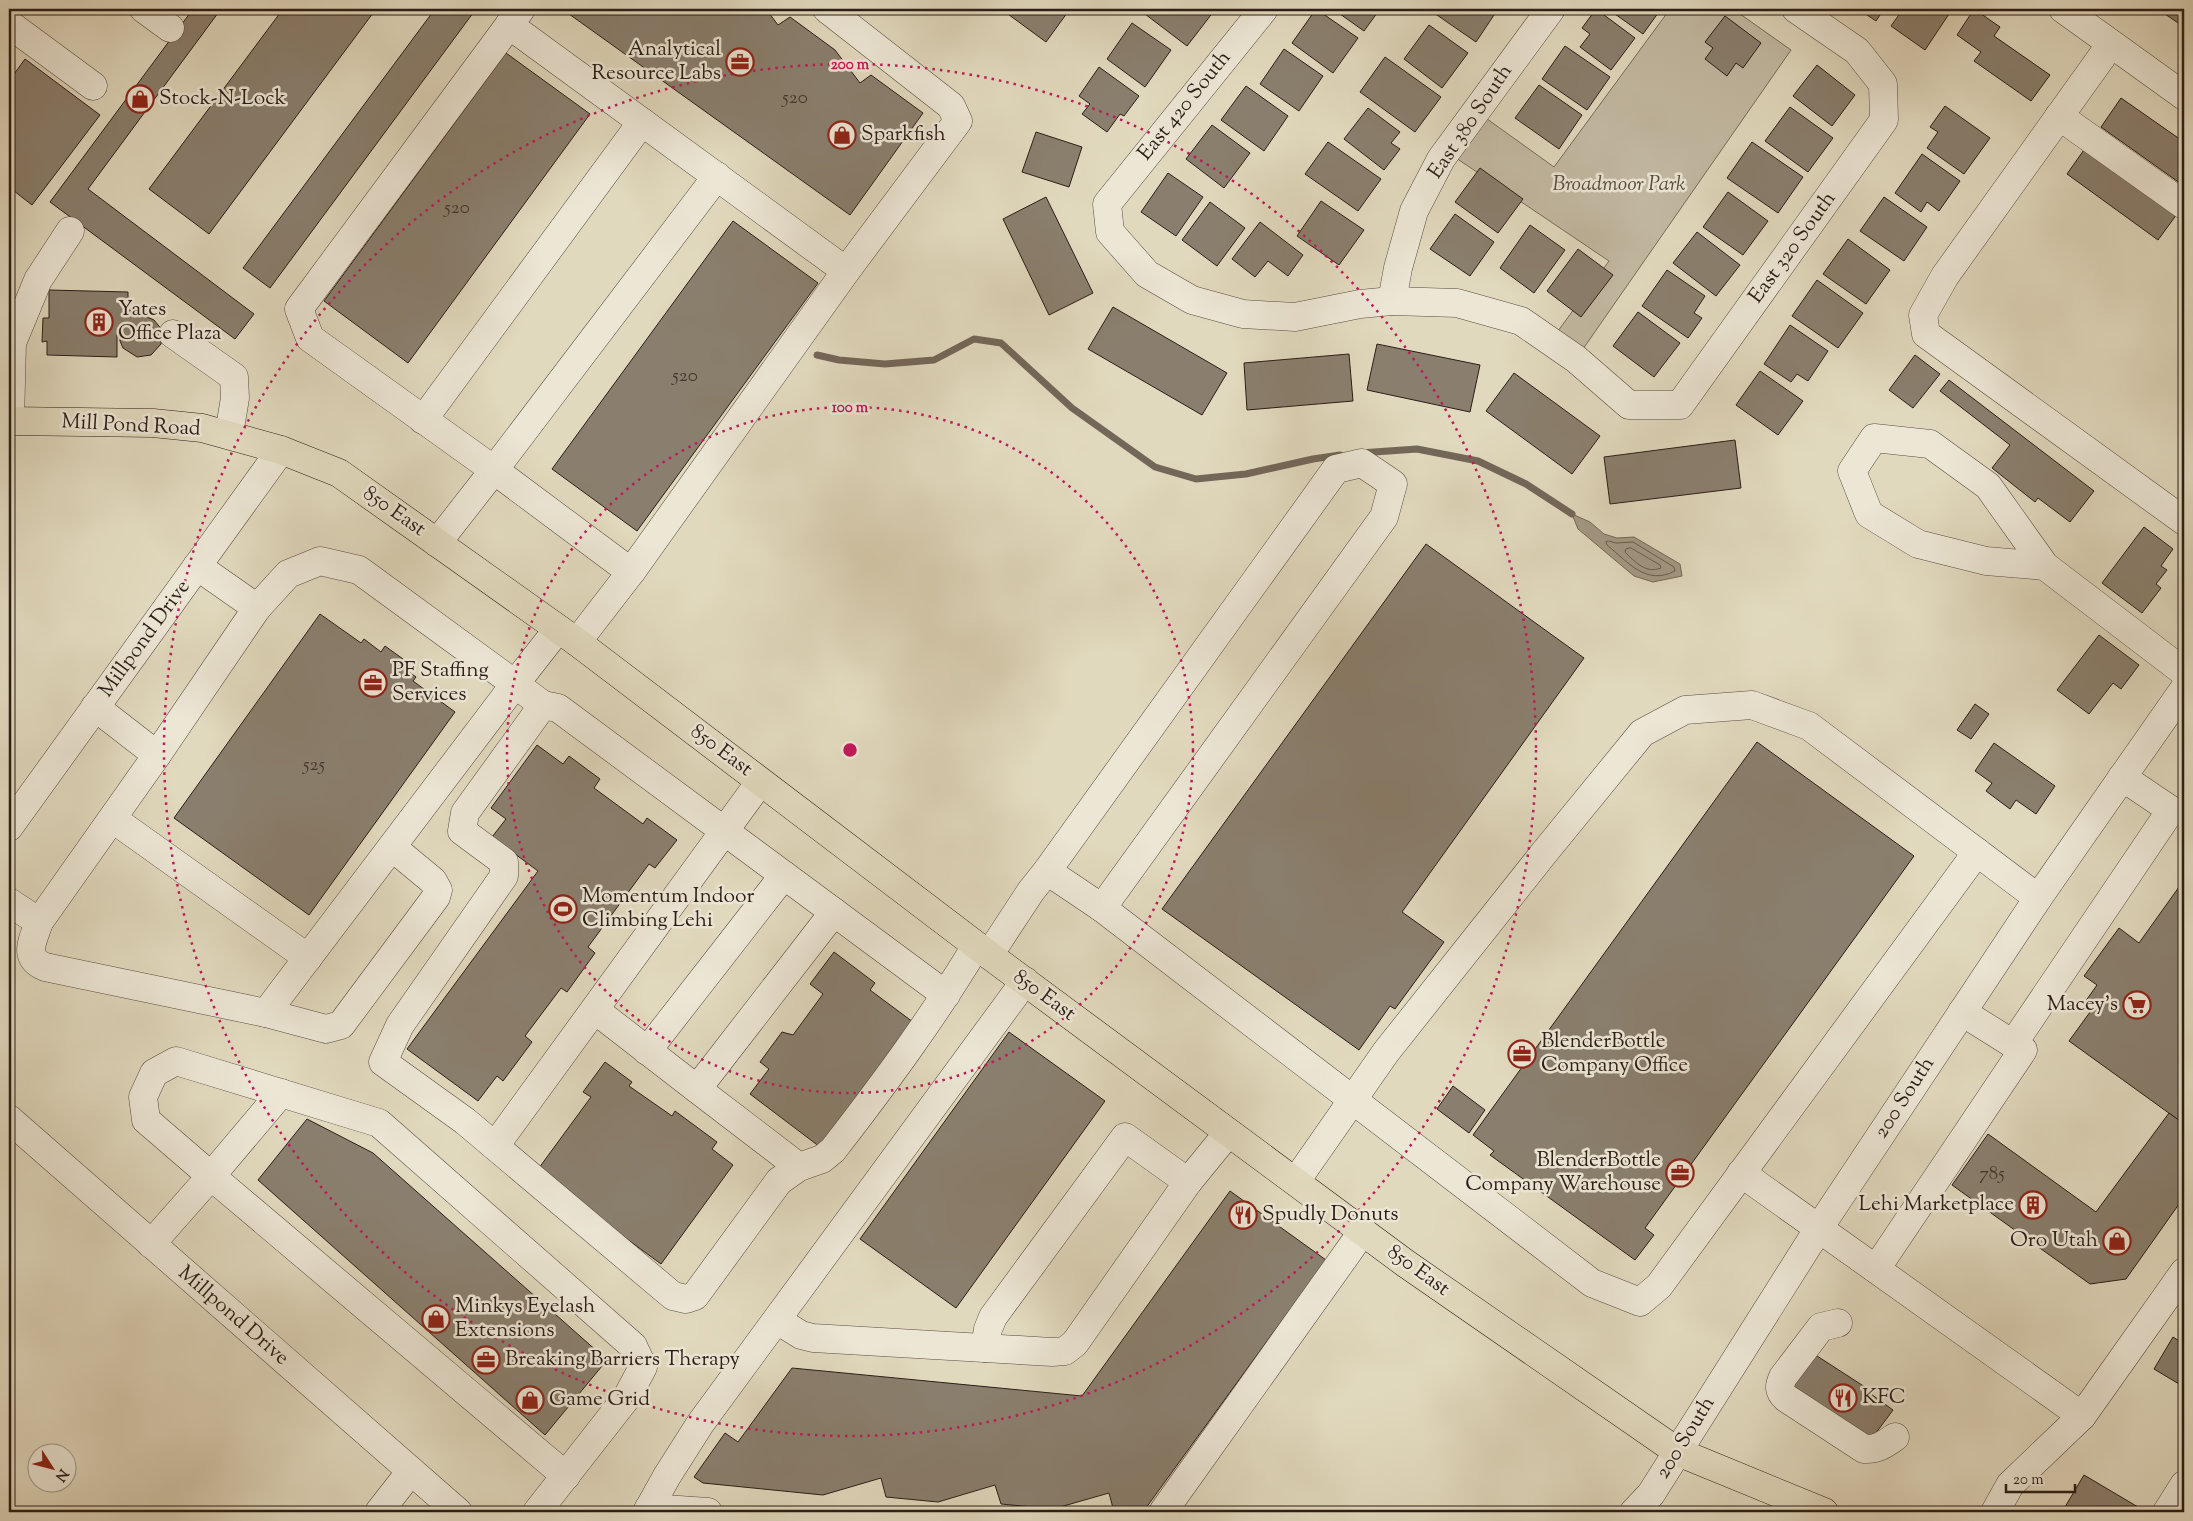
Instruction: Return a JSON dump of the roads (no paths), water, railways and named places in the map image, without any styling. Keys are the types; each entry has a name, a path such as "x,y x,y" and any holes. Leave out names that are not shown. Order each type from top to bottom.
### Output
{"main road":[{"name":"Mill Pond Road","path":"10,421 153,423 202,428 281,450"},
{"name":"850 East","path":"281,450 339,473 568,636 982,950 1228,1133 1405,1262 1678,1452 1824,1512"}],"street":[{"path":"144,9 170,28"},
{"path":"266,1013 515,684 568,636 631,572 846,271 958,121 950,106 827,9"},
{"name":"East 420 South","path":"1264,9 1107,204 1110,232 1147,274 1192,300 1243,314 1295,317 1360,304 1392,301"},
{"name":"East 380 South","path":"1392,301 1398,268 1414,211 1441,159 1551,9"},
{"name":"East 320 South","path":"1392,301 1457,303 1521,321 1576,359 1629,406 1680,405 1884,120 1884,84 1857,52 1796,9"},
{"path":"2063,9 2184,96"},
{"path":"631,572 494,470 310,338 300,309 515,17 642,122 846,271"},
{"path":"9,24 93,86"},
{"path":"2112,44 1945,276 1923,315 1926,334 2184,519"},
{"path":"2059,116 2184,204"},
{"path":"423,420 642,122"},
{"path":"437,543 717,176"},
{"path":"10,421 12,343 38,280 70,231"},
{"path":"173,334 234,377 235,398 229,434"},
{"path":"2045,566 1986,561 1918,544 1869,514 1852,471 1874,438 1930,444 1988,486 2045,566 2184,672"},
{"name":"Millpond Drive","path":"9,827 281,450"},
{"path":"543,705 465,813 462,831 504,862 504,876 400,1025 383,1062 465,1121 673,1296 686,1299 695,1296 779,1181 799,1166 822,1159 833,1150 892,1074 946,995 1047,871 1336,469 1362,463 1393,484 1384,516 1102,908"},
{"path":"392,847 434,881 438,890 436,897 341,1025 326,1029 266,1013 45,967 37,964 31,957 30,949 39,922 158,755 258,608 288,574 320,561 359,570 543,705 558,708 946,995"},
{"path":"197,566 258,608"},
{"name":"200 South","path":"1634,1512 1650,1494 1678,1452 1819,1228 2038,898 2184,689"},
{"path":"1296,1182 1386,1052 1642,733 1685,710 1752,705 1809,726 2038,898"},
{"path":"95,707 158,755"},
{"path":"2014,1044 2171,810 2122,777"},
{"path":"495,1146 726,832 760,782"},
{"path":"113,819 308,958"},
{"path":"1047,871 1102,908 1592,1283 1640,1302 1659,1286 1977,852"},
{"path":"647,1051 784,875"},
{"path":"9,902 39,922"},
{"path":"697,1089 834,912"},
{"path":"708,1512 648,1510 700,1424 1025,981"},
{"path":"595,1010 799,1166"},
{"path":"1876,1269 2023,1050 1962,1012"},
{"path":"537,1512 566,1476 628,1397 643,1367 633,1346 379,1123 176,1061 154,1073 143,1097 146,1120 566,1476"},
{"path":"151,1244 281,1093"},
{"name":"Millpond Drive","path":"9,1119 458,1512"},
{"path":"777,1320 801,1334 813,1338 1052,1352 1065,1351 1075,1343 1188,1182 1228,1133"},
{"path":"985,1348 988,1329 993,1317 1125,1137 1188,1182"},
{"path":"1740,1173 2082,1416"},
{"path":"1163,1512 1363,1231"},
{"path":"1995,1512 2010,1486 2082,1416 2183,1276"},
{"path":"1838,1323 1821,1327 1784,1377 1780,1384 1780,1390 1786,1398 1864,1449 1872,1450 1880,1447 1895,1437"},
{"path":"379,1512 411,1471"},
{"path":"2168,1512 2184,1485"}],"water":[{"path":"1572,514 1590,522 1604,534 1617,538 1634,537 1680,564 1682,576 1653,582 1634,576 1578,529"}],"waterway":[{"path":"817,355 839,360 885,364 934,360 974,339 1001,343 1072,408 1155,467 1196,479 1246,474 1340,455"},
{"path":"1360,453 1417,449 1478,461 1526,484 1572,514"}],"place":[{"name":"Analytical Resource Labs","path":"740,62"},
{"name":"Stock-N-Lock","path":"140,99"},
{"name":"Sparkfish","path":"842,135"},
{"name":"Yates Office Plaza","path":"99,322"},
{"name":"PF Staffing Services","path":"373,683"},
{"name":"Momentum Indoor Climbing Lehi","path":"563,909"},
{"name":"Macey's","path":"2137,1005"},
{"name":"BlenderBottle Company Office","path":"1522,1054"},
{"name":"BlenderBottle Company Warehouse","path":"1680,1173"},
{"name":"Lehi Marketplace","path":"2033,1205"},
{"name":"Spudly Donuts","path":"1243,1215"},
{"name":"Oro Utah","path":"2117,1241"},
{"name":"Minkys Eyelash Extensions","path":"436,1319"},
{"name":"Breaking Barriers Therapy","path":"486,1360"},
{"name":"KFC","path":"1843,1398"},
{"name":"Game Grid","path":"530,1400"}],"park label":[{"name":"Broadmoor Park","path":"1619,185"}]}
